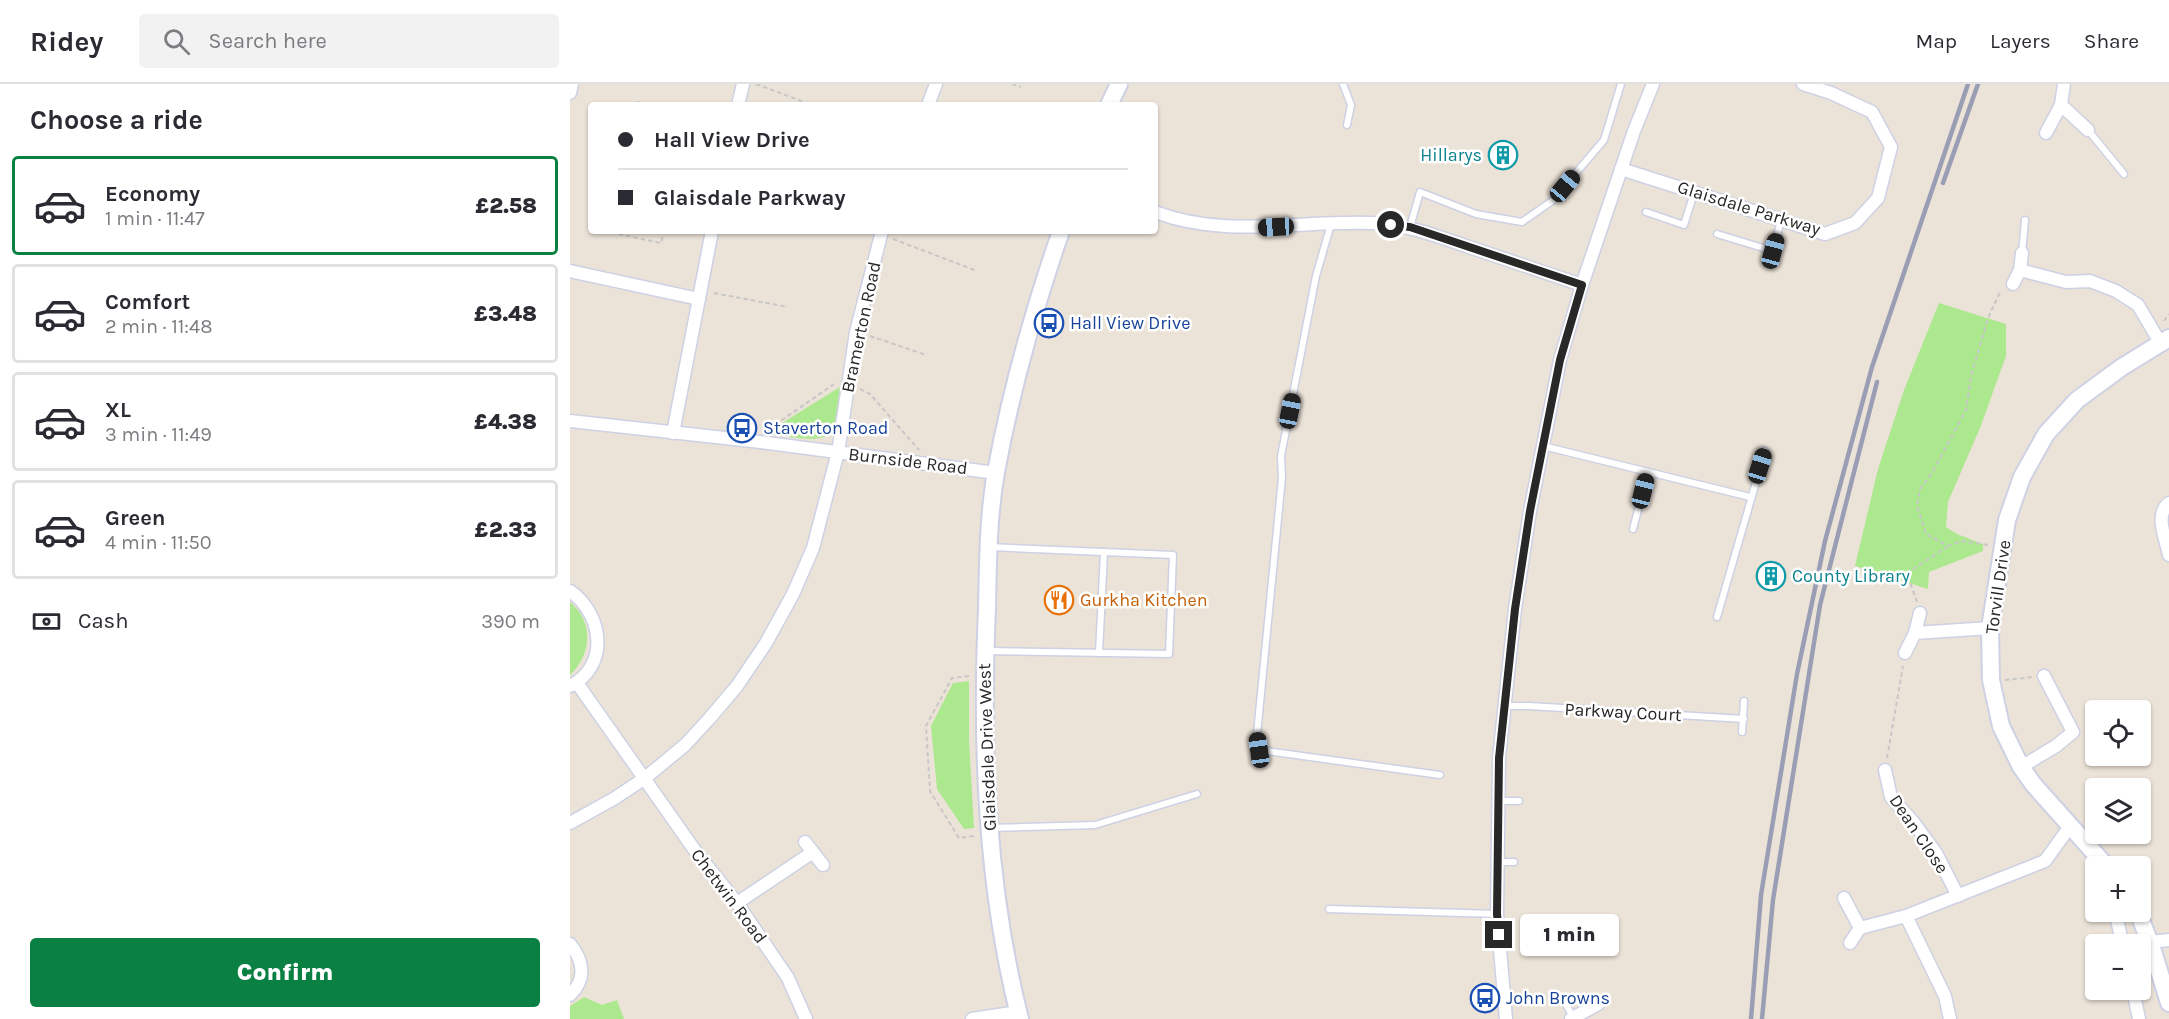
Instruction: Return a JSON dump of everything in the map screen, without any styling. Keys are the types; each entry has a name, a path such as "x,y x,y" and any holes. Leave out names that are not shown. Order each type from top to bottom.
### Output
{"street":[{"path":"570,93 572,84"},
{"path":"739,102 742,84"},
{"path":"929,102 936,84"},
{"path":"1110,102 1119,84"},
{"path":"1506,1019 1497,914 1498,801 1503,706 1515,609 1560,360 1582,285 1621,169 1653,84"},
{"name":"Glaisdale Parkway","path":"1621,169 1825,234 1855,224 1878,198 1892,147 1872,112 1831,93 1803,84"},
{"path":"2046,133 2061,105 2064,84"},
{"path":"2061,105 2088,130"},
{"path":"1158,214 1178,221 1213,226 1257,228 1372,223 1410,227 1582,285"},
{"path":"673,433 711,234"},
{"name":"Bramerton Road","path":"570,823 645,778 685,745 737,686 766,643 794,594 813,548 838,452 856,332 881,234"},
{"name":"Glaisdale Drive West","path":"1019,1016 1000,920 989,831 984,675 989,547 996,473 1037,299 1060,234"},
{"path":"2013,284 2020,270 2022,253"},
{"path":"2020,270 2066,282 2090,281 2116,291 2138,305 2165,341"},
{"path":"570,271 700,295"},
{"name":"Torvill Drive","path":"2098,856 2020,767 2001,726 1991,680 1990,628 2007,520 2022,477 2046,434 2077,400 2122,367 2165,341"},
{"name":"Burnside Road","path":"570,421 752,441 996,473"},
{"path":"2169,503 2164,507 2161,515 2169,555"},
{"path":"570,591 581,599 592,614 598,632 597,651 590,669 573,685"},
{"path":"1905,653 1920,613"},
{"path":"1914,633 1990,628"},
{"path":"2020,767 2056,746 2073,732 2044,676"},
{"name":"Chetwin Road","path":"573,685 645,778 696,852 737,903 788,978 806,1019"},
{"name":"Dean Close","path":"1885,770 1891,797 1936,853 1958,896"},
{"name":"Dean Close","path":"1860,928 1906,916 2045,861 2071,825"},
{"path":"737,903 809,847 823,865"},
{"path":"1844,898 1860,928 1851,943"},
{"path":"1906,916 1945,996 1950,1019"},
{"path":"2151,942 2169,940"},
{"path":"570,944 579,954 582,968 580,980 570,995"},
{"path":"2151,966 2169,1003"},
{"path":"2135,1000 2139,1019"},
{"path":"1572,1018 1598,1004"},
{"path":"972,1019 1019,1016"}],"lane":[{"path":"1343,84 1351,105 1347,125"},
{"path":"1410,227 1420,192 1476,214 1522,222 1552,201 1604,140 1621,84"},
{"path":"2088,130 2124,174"},
{"path":"1646,212 1684,225 1694,192"},
{"path":"1717,234 1773,251 1781,219"},
{"path":"2022,253 2025,220"},
{"path":"1331,224 1316,276 1281,456 1282,477 1257,734 1259,750 1440,775"},
{"path":"1543,446 1750,497"},
{"path":"1717,617 1765,451"},
{"path":"1634,529 1648,472"},
{"path":"985,651 1169,654 1173,559 1173,555 989,547"},
{"path":"1099,653 1104,552"},
{"path":"1742,732 1744,701"},
{"name":"Parkway Court","path":"1503,706 1744,719"},
{"path":"989,831 1095,825 1197,794"},
{"path":"1498,801 1520,801"},
{"path":"1498,862 1514,862"},
{"path":"1329,909 1497,914"},
{"path":"1564,1001 1572,1018"}],"path":[{"path":"754,84 804,102"},
{"path":"1012,84 1021,87"},
{"path":"618,234 662,243 664,234"},
{"path":"883,234 977,272"},
{"path":"1948,546 1926,534 1917,506 1920,489 1932,473 1966,410 1971,376 1988,318 2000,290 2013,284"},
{"path":"700,295 788,307"},
{"path":"856,332 927,356"},
{"path":"752,441 838,381 848,383 870,394 916,447 938,465"},
{"path":"1920,613 1907,573 1948,546 1963,541 2003,548"},
{"path":"1885,770 1905,653"},
{"path":"984,675 952,678 926,726 930,791 959,838 989,831"},
{"path":"1991,680 2044,676"}],"green space":[{"path":"1939,303 2006,324 2006,356 1980,428 1948,502 1946,527 1983,544 1983,551 1929,572 1928,589 1855,566 1878,469 1904,390"},
{"path":"840,387 833,429 829,434 813,439 766,433"},
{"path":"570,602 583,619 587,638 583,658 570,675"},
{"path":"969,681 969,741 974,828 964,829 937,789 931,726 953,683"},
{"path":"584,997 602,1005 617,1000 624,1019 570,1019 570,1006"}],"railway":[{"path":"1751,1019 1761,895 1797,674 1825,541 1872,367 1968,84"},
{"path":"1943,183 1978,84"},
{"path":"1762,1019 1773,900 1820,605 1877,382"}],"place":[{"name":"Hillarys","path":"1503,155"},
{"name":"Hall View Drive","path":"1049,323"},
{"name":"Staverton Road","path":"742,428"},
{"name":"County Library","path":"1771,576"},
{"name":"Gurkha Kitchen","path":"1059,600"},
{"name":"John Browns","path":"1485,998"}],"route":[{"path":"1391,225 1410,227 1582,285 1560,360 1530,511 1515,609 1499,758 1497,914 1499,935"}]}
